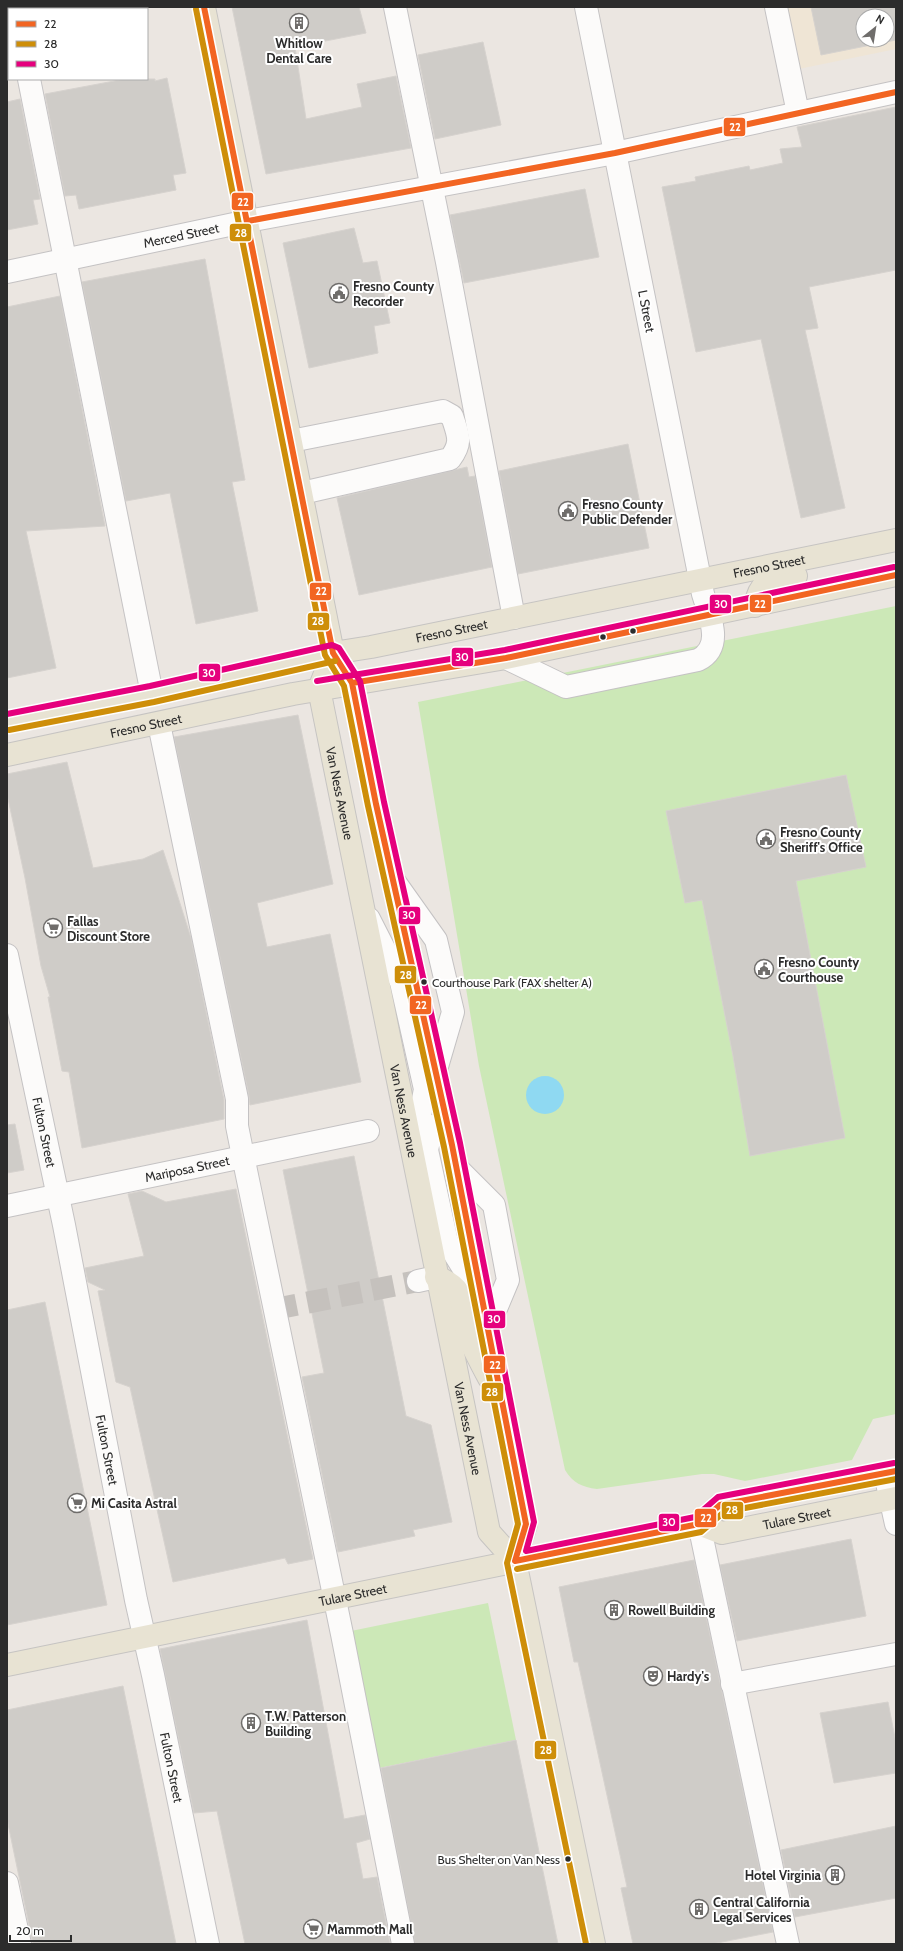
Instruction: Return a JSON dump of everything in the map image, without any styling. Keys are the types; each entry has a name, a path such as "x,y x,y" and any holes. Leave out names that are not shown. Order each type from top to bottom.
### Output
{"main road":[{"path":"204,7 248,221 333,653 352,684 392,878 456,1167 526,1524 515,1561 594,1944"},
{"name":"Fresno Street","path":"7,722 152,694 333,653 701,581 896,540"},
{"path":"755,606 760,588 766,583 879,556 896,546"},
{"name":"Fresno Street","path":"7,755 319,689 506,658 896,575"},
{"path":"319,689 333,653"},
{"name":"Van Ness Avenue","path":"319,689 413,1153 427,1279 489,1532 515,1561"},
{"path":"427,1279 447,1280 456,1287 462,1296 469,1337 504,1408"},
{"name":"Tulare Street","path":"7,1665 699,1524 720,1505 890,1473"},
{"name":"Tulare Street","path":"699,1524 722,1533 893,1499"}],"street":[{"path":"395,7 476,411 514,618"},
{"name":"L Street","path":"506,658 566,687 698,660 707,656 712,647 714,634 701,581 586,7"},
{"path":"776,7 798,113"},
{"path":"29,80 152,694"},
{"name":"Merced Street","path":"7,272 248,221 615,153 896,92"},
{"path":"291,441 443,411 452,416 476,411"},
{"path":"302,493 450,459 458,449 459,436 452,416"},
{"path":"159,724 236,1099 238,1126 243,1156 403,1944"},
{"path":"392,878 436,940 453,1012 437,1078 427,1150 447,1242 480,1294"},
{"name":"Fulton Street","path":"7,955 58,1196 144,1638 153,1675 208,1944"},
{"name":"Mariposa Street","path":"7,1206 368,1131"},
{"path":"456,1167 494,1205 497,1220 508,1280 487,1330"},
{"path":"890,1473 896,1524"},
{"path":"699,1524 788,1944"},
{"path":"732,1684 896,1654"},
{"path":"7,1883 20,1944"}],"shaded area":[{"path":"776,7 896,7 896,49 789,71"}],"green space":[{"path":"896,606 896,1414 873,1419 852,1460 745,1481 714,1474 702,1474 597,1489 582,1486 571,1478 565,1470 479,1066 418,702"},
{"path":"488,1603 516,1740 379,1768 351,1631"}],"water":[{"path":"541,1076 549,1076 559,1081 563,1088 563,1102 559,1109 549,1114 541,1114 531,1109 529,1106 526,1099 526,1091 531,1081 534,1079"}],"building":[{"path":"232,7 359,7 366,33 295,47 306,119 362,107 357,84 396,76 411,148 266,174"},
{"path":"811,7 896,7 895,40 895,8 855,8 856,48 821,55"},
{"path":"483,42 501,125 435,139 418,55"},
{"path":"167,78 186,173 173,175 176,190 79,209 76,195 65,196 45,94 120,80 155,79 155,81"},
{"path":"20,99 40,199 33,200 38,224 7,230 7,102"},
{"path":"896,107 896,270 809,287 818,328 805,330 845,508 801,518 761,339 696,352 662,187 696,181 695,177 749,166 750,170 783,163 780,149 802,147 797,127"},
{"path":"585,189 599,257 464,283 450,215"},
{"name":"Fresno County Recorder","path":"354,228 363,263 377,261 390,323 374,326 378,353 309,368 283,243"},
{"path":"205,259 245,480 232,482 258,611 196,624 170,493 126,501 82,282"},
{"path":"60,296 105,526 26,531 56,668 7,678 7,307"},
{"name":"Fresno County Public Defender","path":"628,444 649,548 518,574 499,471"},
{"path":"467,467 469,477 475,476 492,567 359,595 337,498"},
{"path":"298,715 333,884 257,903 267,947 330,934 361,1082 250,1105 174,737"},
{"path":"67,762 93,868 143,859 163,850 191,938 224,1100 224,1119 82,1148 69,1072 62,1071 48,997 50,997 41,966 25,878 7,794 7,774"},
{"path":"846,775 866,867 796,881 845,1138 750,1156 733,1056 702,900 685,903 666,811"},
{"path":"15,1124 24,1170 7,1173 7,1125"},
{"path":"354,1156 406,1416 431,1425 452,1522 413,1530 415,1536 338,1552 302,1377 324,1373 283,1170"},
{"path":"236,1189 313,1559 288,1564 285,1558 173,1582 130,1387 116,1382 98,1291 105,1290 88,1282 85,1268 144,1256 128,1194 142,1191 166,1202"},
{"path":"45,1302 107,1605 7,1625 7,1310"},
{"path":"851,1539 866,1616 737,1641 720,1565"},
{"path":"694,1560 773,1932 712,1944 633,1944 621,1888 627,1887 578,1662 574,1662 559,1587"},
{"path":"307,1620 344,1819 365,1815 370,1839 356,1843 363,1879 377,1877 390,1944 245,1944 217,1811 194,1813 160,1649"},
{"path":"123,1686 176,1944 33,1944 7,1819 7,1710"},
{"path":"888,1702 896,1743 896,1773 834,1783 820,1713"},
{"path":"516,1740 558,1944 415,1944 381,1768"},
{"name":"Hotel Virginia","path":"896,1826 896,1898 795,1917 781,1850"}],"tunnel":[{"path":"275,1309 418,1281"}],"transit line":[{"name":"22","path":"204,7 333,653 352,683 376,804 452,1145 526,1524 515,1561 699,1524 720,1505 896,1471"},
{"name":"28","path":"196,9 325,655 344,686 368,806 444,1147 518,1524 507,1563 586,1944"},
{"name":"22","path":"248,221 615,153 896,92"},
{"name":"30","path":"317,681 505,650 894,567"},
{"name":"22","path":"352,683 506,658 896,575"},
{"name":"30","path":"7,714 150,686 332,645 339,648 360,681 384,802 460,1143 534,1522 526,1551 695,1517 718,1497 894,1463"},
{"name":"28","path":"9,730 154,702 335,661"},
{"name":"28","path":"517,1569 701,1532 724,1512 896,1479"}],"place":[{"name":"Whitlow Dental Care","path":"299,23"},
{"name":"Fresno County Recorder","path":"339,293"},
{"name":"Fresno County Public Defender","path":"568,511"},
{"name":"Fresno County Sheriff's Office","path":"766,839"},
{"name":"Fallas Discount Store","path":"53,928"},
{"name":"Fresno County Courthouse","path":"764,969"},
{"name":"Courthouse Park (FAX shelter A)","path":"424,982"},
{"name":"Mi Casita Astral","path":"77,1503"},
{"name":"Rowell Building","path":"614,1610"},
{"name":"Hardy's","path":"653,1676"},
{"name":"T.W. Patterson Building","path":"251,1723"},
{"name":"Bus Shelter on Van Ness","path":"568,1859"},
{"name":"Hotel Virginia","path":"835,1875"},
{"name":"Central California Legal Services","path":"699,1909"},
{"name":"Mammoth Mall","path":"313,1929"}]}
